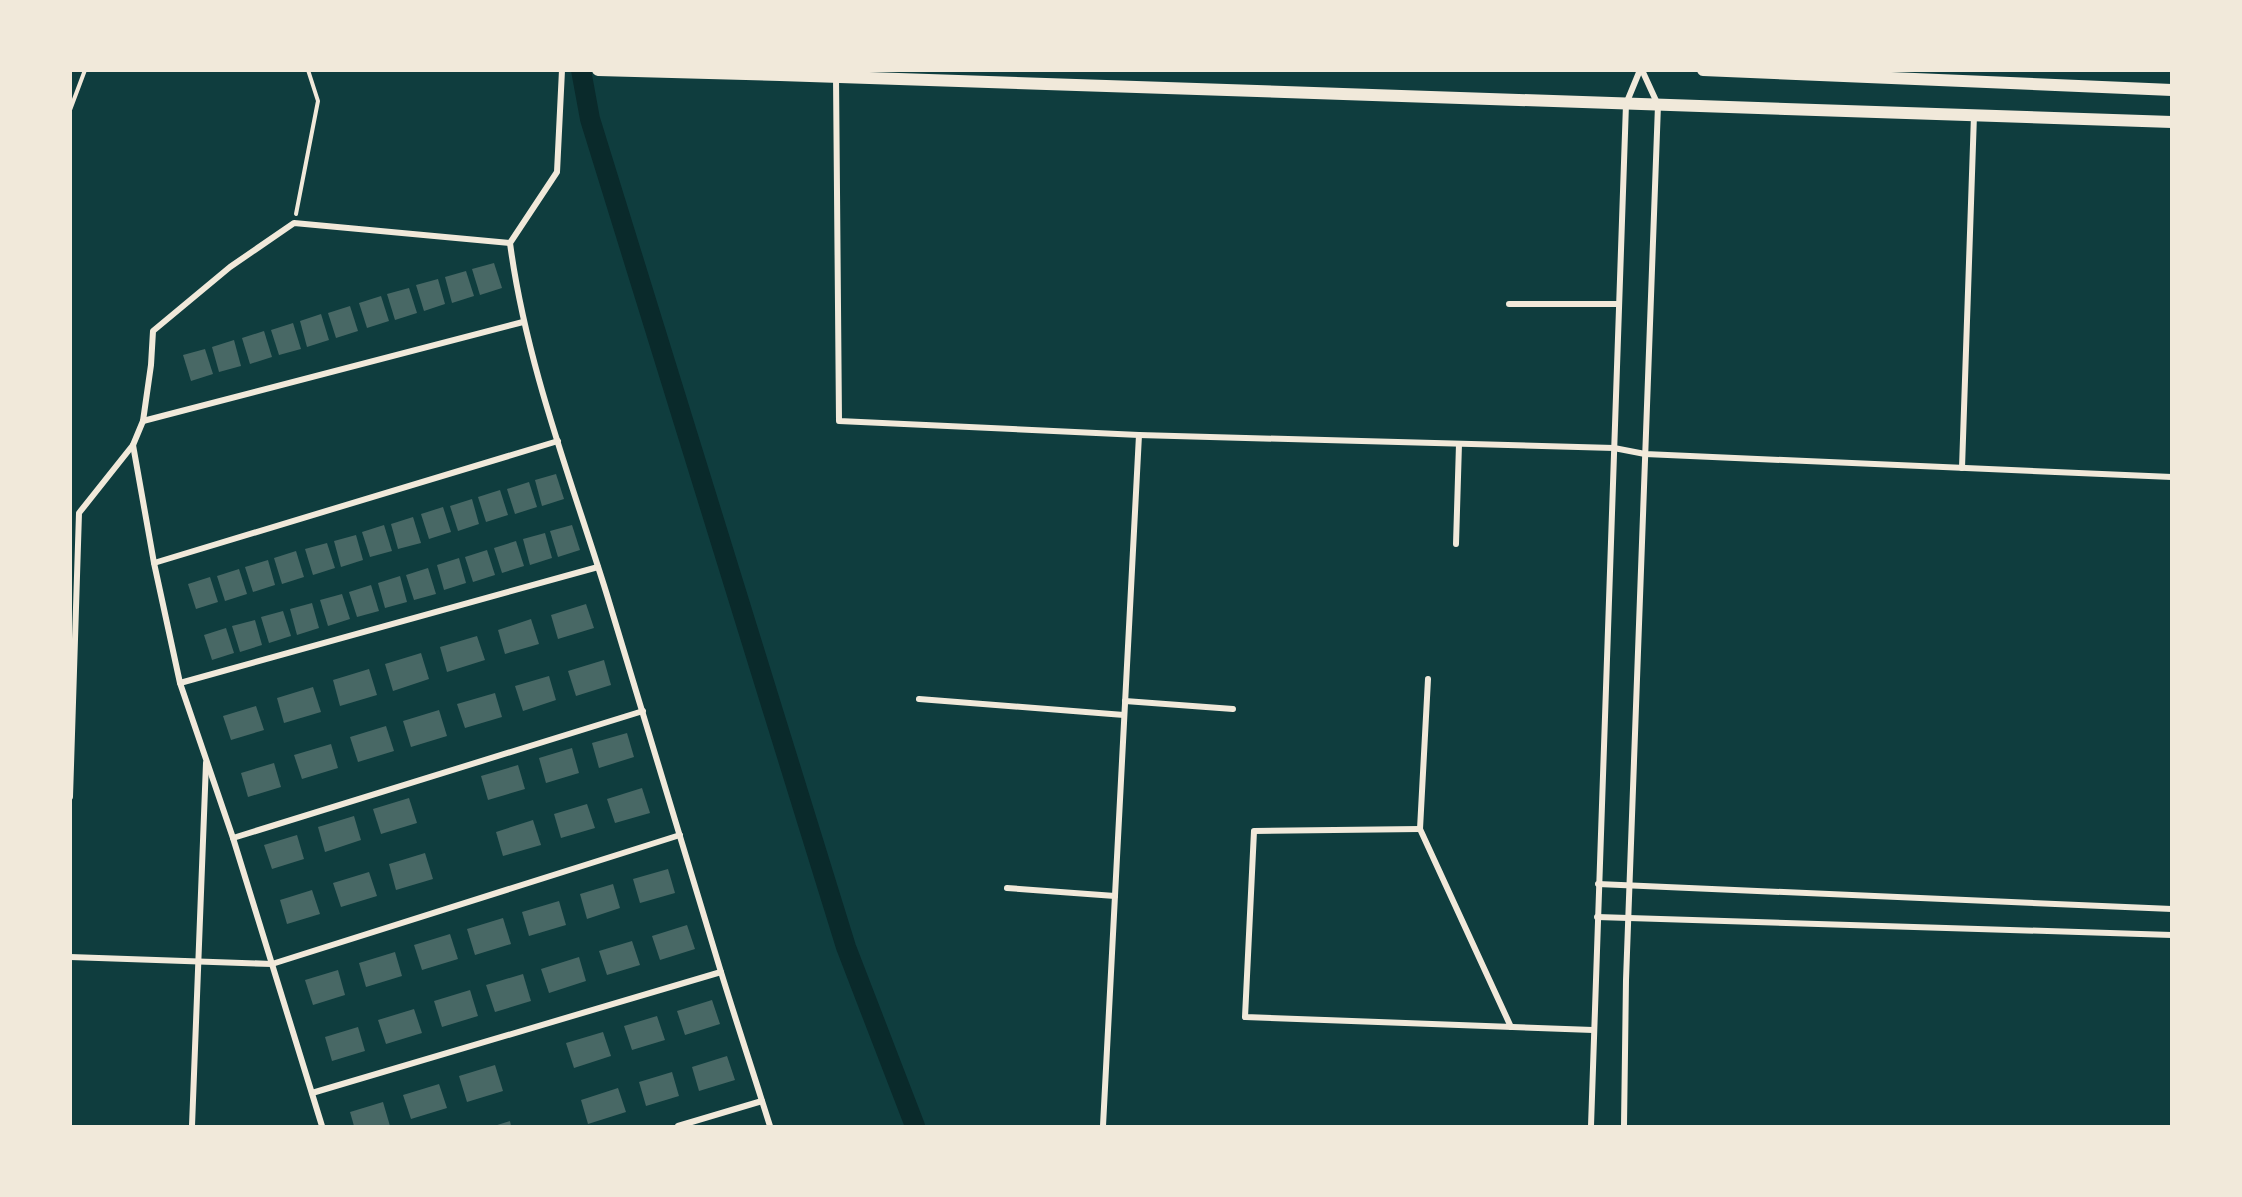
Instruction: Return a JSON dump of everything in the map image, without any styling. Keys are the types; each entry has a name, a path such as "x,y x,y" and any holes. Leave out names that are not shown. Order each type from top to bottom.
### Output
{"main road":[{"path":"598,70 777,73 836,77 2172,122"},
{"path":"1703,70 2172,90"}],"street":[{"path":"562,70 557,172 510,243 516,292 558,441 770,1126"},
{"path":"1591,1126 1626,104 1641,70"},
{"path":"1624,1126 1630,886 1658,105 1641,70"},
{"path":"836,77 839,421 1139,435 1614,448 1645,454 2172,477"},
{"path":"1962,468 1974,115"},
{"path":"70,797 79,513 134,445 143,421 153,331 230,267 294,223 510,243"},
{"path":"1509,304 1619,304"},
{"path":"143,421 523,322"},
{"path":"1103,1126 1139,435"},
{"path":"154,563 558,441"},
{"path":"1456,544 1459,444"},
{"path":"134,445 154,563 180,683 233,838 322,1126"},
{"path":"70,513 79,513"},
{"path":"180,683 598,567"},
{"path":"1428,679 1419,829 1511,1027"},
{"path":"919,699 1124,715"},
{"path":"1125,701 1233,709"},
{"path":"233,838 643,711"},
{"path":"192,1126 206,760"},
{"path":"1419,829 1254,831 1245,1017 1593,1030"},
{"path":"70,957 272,964 680,835"},
{"path":"1598,884 2172,909"},
{"path":"1006,888 1115,896"},
{"path":"1597,917 2172,935"},
{"path":"312,1093 721,972"},
{"path":"678,1126 762,1101"}],"path":[{"path":"70,110 85,70"},
{"path":"294,223 318,101 308,70"}],"building":[{"path":"494,263 502,288 480,295 472,269"},
{"path":"466,271 474,296 452,303 445,277"},
{"path":"438,279 445,304 424,311 416,285"},
{"path":"409,288 417,313 395,320 387,294"},
{"path":"381,296 389,321 367,328 359,303"},
{"path":"350,306 358,331 336,338 328,313"},
{"path":"321,314 329,340 307,347 300,321"},
{"path":"293,323 301,349 279,355 271,330"},
{"path":"264,331 272,357 250,364 242,338"},
{"path":"234,340 241,366 219,372 212,347"},
{"path":"205,349 213,374 191,381 183,355"},
{"path":"556,474 564,499 542,506 535,480"},
{"path":"529,482 537,507 515,514 507,489"},
{"path":"500,490 508,515 486,522 478,497"},
{"path":"472,499 479,524 458,531 450,506"},
{"path":"443,507 451,532 429,539 421,514"},
{"path":"413,517 421,543 398,549 391,524"},
{"path":"384,525 392,551 370,557 362,532"},
{"path":"572,525 580,550 558,557 550,531"},
{"path":"545,533 552,558 530,565 523,539"},
{"path":"356,535 363,560 341,567 334,541"},
{"path":"516,541 524,566 502,573 494,548"},
{"path":"327,543 335,568 313,575 305,549"},
{"path":"487,550 495,575 473,582 465,557"},
{"path":"296,551 304,577 282,584 274,558"},
{"path":"459,558 466,583 444,590 437,565"},
{"path":"268,560 275,585 253,592 245,567"},
{"path":"428,568 436,594 414,600 406,575"},
{"path":"239,569 247,594 225,601 217,576"},
{"path":"400,576 407,602 385,608 378,583"},
{"path":"210,577 218,602 196,609 188,584"},
{"path":"371,585 379,611 357,617 349,592"},
{"path":"342,594 350,619 328,626 320,600"},
{"path":"312,603 319,628 297,635 290,609"},
{"path":"586,604 594,628 558,639 551,615"},
{"path":"283,611 291,636 269,643 261,617"},
{"path":"531,619 539,644 505,654 498,630"},
{"path":"255,620 262,645 240,652 232,626"},
{"path":"226,628 234,653 212,660 204,635"},
{"path":"477,636 485,660 447,672 440,647"},
{"path":"421,653 429,679 393,691 385,664"},
{"path":"604,660 611,685 576,696 568,671"},
{"path":"369,669 377,695 340,706 333,680"},
{"path":"549,676 556,700 523,711 515,686"},
{"path":"313,687 321,712 284,723 277,698"},
{"path":"495,693 502,717 465,728 457,704"},
{"path":"256,706 264,730 231,740 223,716"},
{"path":"439,710 447,736 411,747 403,721"},
{"path":"386,726 394,751 358,762 350,737"},
{"path":"627,733 634,757 599,768 592,743"},
{"path":"331,744 338,768 302,779 294,755"},
{"path":"572,748 579,773 546,783 539,758"},
{"path":"274,763 281,787 248,797 241,773"},
{"path":"518,765 525,789 488,800 481,776"},
{"path":"642,788 650,813 615,823 607,799"},
{"path":"409,798 417,823 381,834 373,809"},
{"path":"587,804 595,828 561,838 554,814"},
{"path":"354,816 361,840 325,852 318,827"},
{"path":"533,820 541,845 503,856 496,832"},
{"path":"297,835 304,859 272,869 264,845"},
{"path":"425,853 433,879 396,890 389,864"},
{"path":"668,869 675,893 640,903 633,879"},
{"path":"369,872 377,896 341,907 333,883"},
{"path":"613,884 620,908 587,919 580,894"},
{"path":"312,890 320,914 287,924 280,900"},
{"path":"559,901 566,925 529,936 522,912"},
{"path":"503,918 511,944 475,955 467,929"},
{"path":"687,925 695,949 660,960 652,936"},
{"path":"450,934 458,959 422,970 414,945"},
{"path":"632,941 640,965 607,975 599,951"},
{"path":"395,952 402,976 366,987 359,963"},
{"path":"579,957 586,981 549,993 541,969"},
{"path":"338,970 345,995 313,1005 305,980"},
{"path":"523,974 531,1001 495,1012 486,985"},
{"path":"470,990 478,1016 442,1027 434,1001"},
{"path":"712,1000 720,1024 685,1035 677,1011"},
{"path":"414,1009 422,1033 386,1044 378,1020"},
{"path":"657,1016 665,1040 632,1050 624,1026"},
{"path":"358,1027 365,1051 332,1061 325,1037"},
{"path":"603,1032 611,1056 574,1068 566,1043"},
{"path":"727,1056 735,1080 699,1091 692,1067"},
{"path":"495,1065 503,1091 467,1102 459,1076"},
{"path":"672,1072 679,1096 646,1106 639,1082"},
{"path":"439,1084 447,1108 411,1119 403,1095"},
{"path":"618,1088 626,1112 588,1124 581,1100"},
{"path":"383,1102 390,1126 354,1126 350,1112"},
{"path":"510,1121 511,1126 494,1126"}],"waterway":[{"path":"581,70 590,119 846,947 915,1126"}]}
